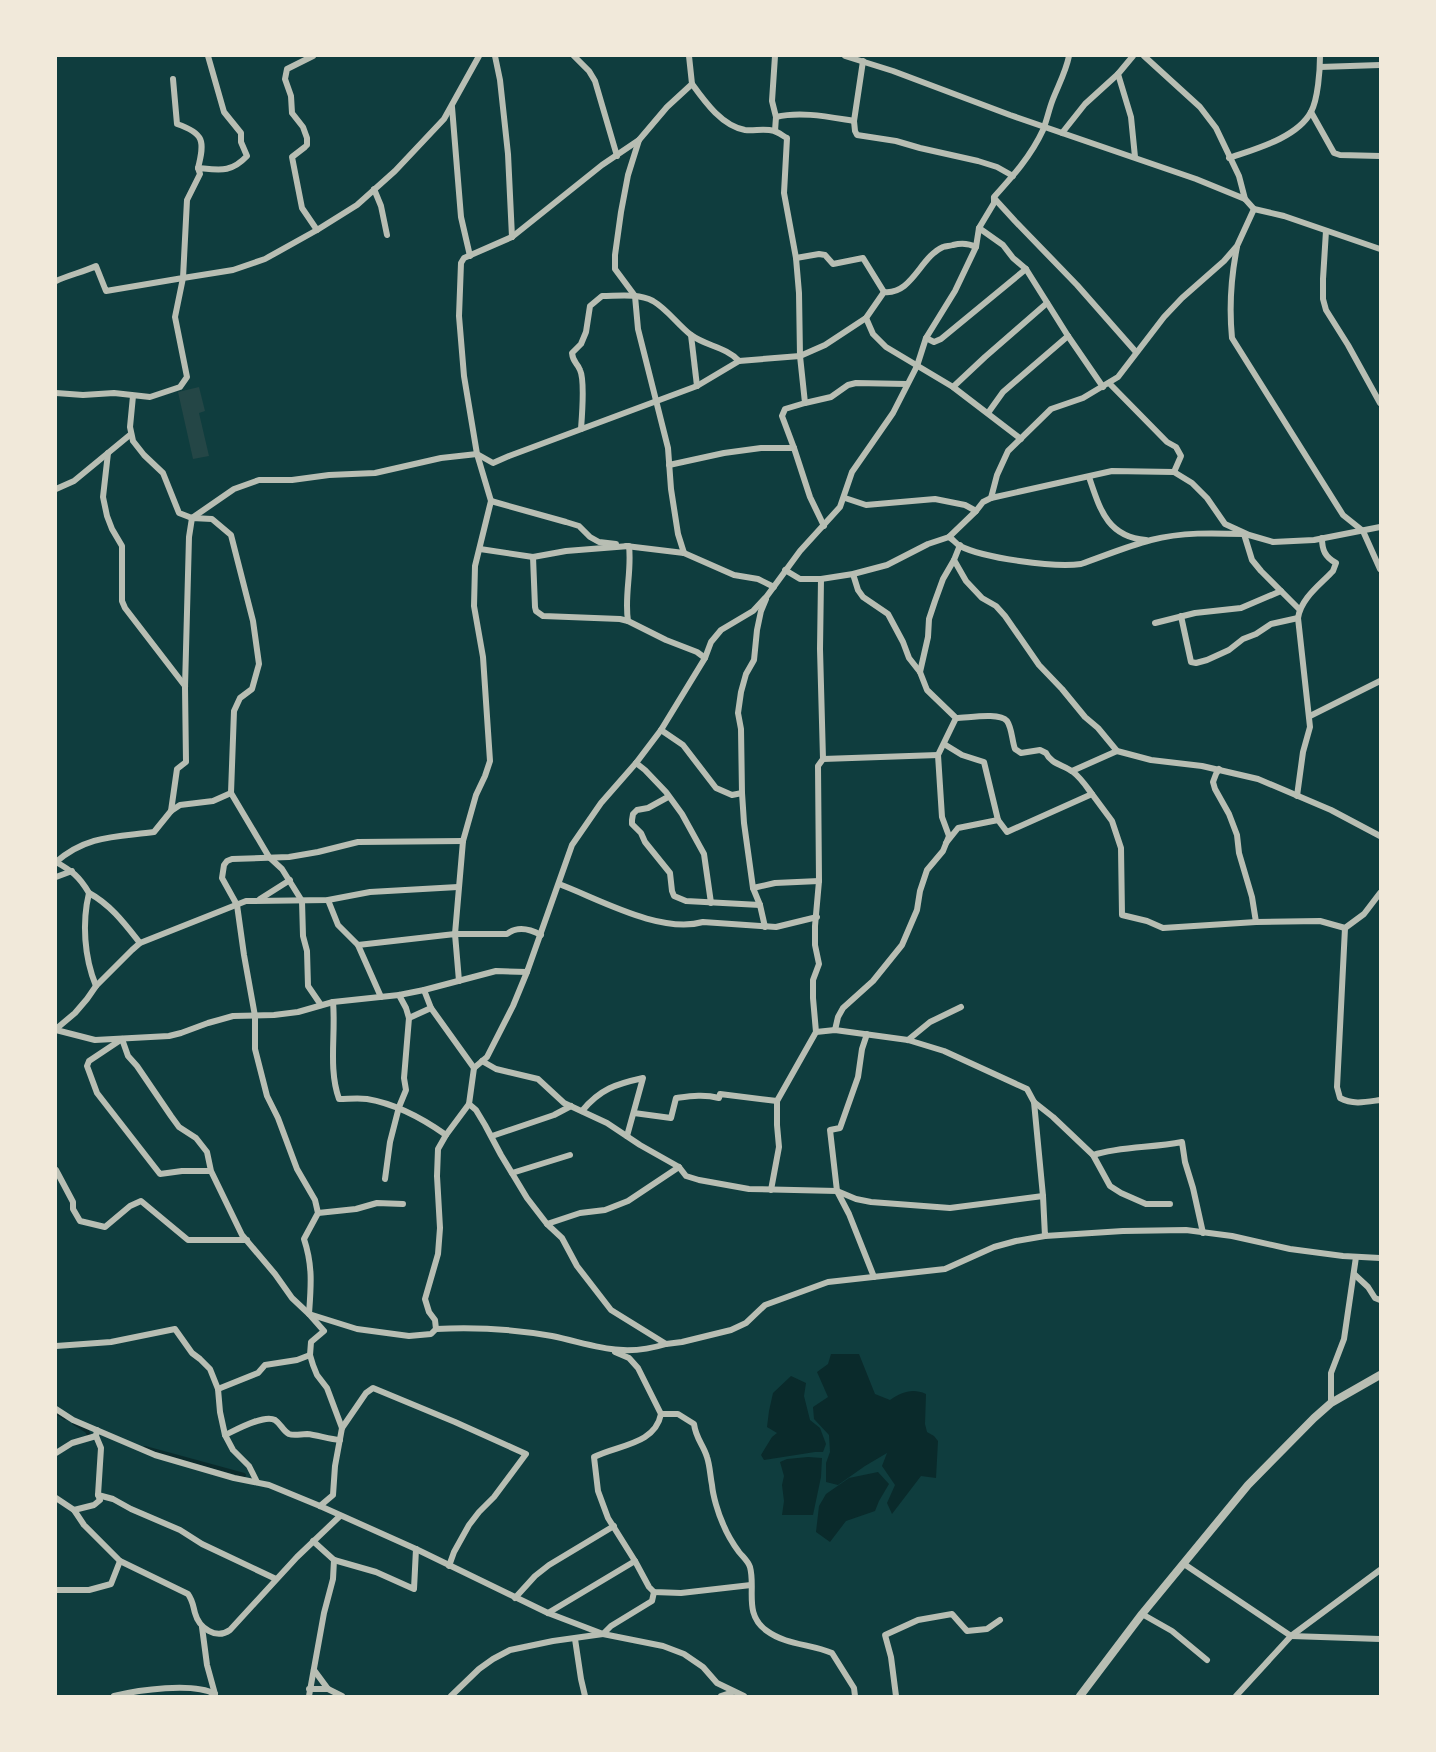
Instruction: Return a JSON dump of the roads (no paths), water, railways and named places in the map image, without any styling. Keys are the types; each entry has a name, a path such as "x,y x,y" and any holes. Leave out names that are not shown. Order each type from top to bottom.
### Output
{"street":[{"path":"198,168 219,170 237,166 247,156 241,142 241,134 224,112 208,56"},
{"path":"314,56 287,69 285,79 291,96 292,113 303,127 307,138 307,145 292,157 302,208 317,230"},
{"path":"56,281 96,266 106,291 233,270 265,259 357,205 395,171 444,119 479,56"},
{"path":"495,56 500,80 508,154 512,237"},
{"path":"574,56 589,71 595,81 617,156"},
{"path":"689,56 692,84 705,101 729,123 739,129 775,130 787,138 784,193 796,258 805,403"},
{"path":"775,56 772,101 776,117 775,130"},
{"path":"845,56 1196,179 1245,199 1254,209 1284,216 1380,249"},
{"path":"436,1329 435,1320 425,1299 438,1254 440,1228 438,1149 469,1104 474,1068 487,1057 503,1027 527,972 572,845 610,791 662,730 705,658 711,642 721,630 753,611 800,551 840,507 845,498 852,472 893,413 917,366 926,339 955,291 976,247 979,228 994,203 994,197 1013,177 1033,150 1067,67 1069,56"},
{"path":"1062,133 1085,104 1118,74 1133,56"},
{"path":"1144,56 1200,107 1216,128 1239,176 1245,199"},
{"path":"1229,158 1288,134 1299,126 1311,112 1318,86 1320,56"},
{"path":"863,61 854,121 857,135 897,141 978,161 997,167 1013,177"},
{"path":"1320,67 1380,65"},
{"path":"1118,74 1131,117 1135,157"},
{"path":"56,393 83,395 114,393 150,396 180,387 187,377 175,316 183,279 187,200 200,174 198,168 203,151 201,138 194,130 177,124 173,79"},
{"path":"459,981 455,934 463,841 476,795 490,761 483,657 474,606 475,566 491,501 477,454 464,376 459,316 461,263 464,258 512,237 602,165 639,140 667,107 692,84"},
{"path":"452,107 461,218 470,255"},
{"path":"1311,112 1334,153 1340,156 1380,156"},
{"path":"776,117 806,115 854,121"},
{"path":"639,140 628,175 621,212 615,269 634,296 638,329 668,448 678,534 684,553"},
{"path":"374,189 381,206 387,235"},
{"path":"994,197 1136,352"},
{"path":"1254,209 1237,246 1232,279 1232,338 1343,515 1363,531 1380,569"},
{"path":"979,228 1003,245 1026,269 1068,336 1106,385 1167,442 1176,447 1181,456 1174,472"},
{"path":"1326,231 1323,279 1323,299 1326,310 1380,403"},
{"path":"884,292 891,293 902,289 929,258 942,247 958,244 969,244 976,247"},
{"path":"991,498 997,475 1008,451 1051,409 1083,398 1118,376 1174,307 1218,268 1237,246"},
{"path":"796,258 819,254 825,255 833,264 863,258 884,292"},
{"path":"926,339 933,342 941,339 1026,269"},
{"path":"171,811 177,769 186,762 185,687 189,537 192,518 234,489 260,480 292,480 329,475 375,473 441,458 477,454 493,464 697,386 739,361 801,356 825,345 866,318 884,292"},
{"path":"581,429 583,406 580,370 573,361 572,352 581,344 586,332 590,306 602,296 634,296 652,301 691,335 732,353 739,361"},
{"path":"953,387 1047,303"},
{"path":"866,318 873,334 886,347 953,387 1021,439"},
{"path":"691,335 697,386"},
{"path":"988,412 1003,392 1068,336"},
{"path":"824,526 810,497 782,416 786,409 831,397 848,385 856,383 907,384"},
{"path":"134,396 130,427 133,441 144,455 164,473 179,513 192,518 212,519 231,535 253,621 259,664 252,689 240,698 234,711 231,794 269,857 282,869 302,901 308,986 321,1005"},
{"path":"56,489 74,482 131,434"},
{"path":"669,465 760,448 794,448"},
{"path":"108,453 103,497 109,522 122,546 122,601 185,687"},
{"path":"785,570 800,579 821,579 853,574 887,565 928,544 949,537 983,502 991,498 1112,471 1174,472 1192,483 1207,498 1225,524 1246,535 1252,560 1266,578 1299,609"},
{"path":"1089,477 1107,521 1122,534 1133,539 1150,540"},
{"path":"845,498 866,505 935,499 965,505 976,511"},
{"path":"491,501 579,526 599,542 684,553 734,575 758,579 774,587"},
{"path":"949,537 960,545 978,551 1021,561 1072,566 1150,540 1186,534 1246,535 1273,542 1322,538 1380,527"},
{"path":"1297,796 1303,752 1310,727 1298,618 1299,609 1306,598 1333,571 1336,563 1328,559 1322,548 1322,538"},
{"path":"920,672 928,637 929,619 943,579 960,545"},
{"path":"480,549 533,557 566,551 629,546"},
{"path":"628,621 626,604 631,561 629,546"},
{"path":"533,557 535,607 543,616 628,621 697,652 705,658"},
{"path":"954,560 966,581 982,598 996,606 1005,616 1039,664 1117,751 1151,760 1219,770 1258,779 1331,810 1380,836"},
{"path":"853,574 863,597 888,614 909,658 920,672 927,690 956,718 1000,716 1009,726 1016,749 1021,753 1040,750 1046,753 1049,759 1072,771 1085,784 1112,821 1121,848 1122,915 1147,921 1163,928 1256,922 1320,921 1345,928"},
{"path":"771,1190 779,1147 777,1101 816,1032 813,980 819,964 816,945 819,881 818,766 823,759 821,579"},
{"path":"1155,623 1195,613 1241,608 1281,591"},
{"path":"765,927 753,888 742,793 741,729 738,713 746,674 754,660 759,621 767,596"},
{"path":"1181,616 1191,662 1196,663 1224,653 1243,639 1271,624 1298,618"},
{"path":"1310,716 1380,681"},
{"path":"835,1030 843,1008 873,981 902,945 917,910 927,870 944,851 949,836 942,817 938,755 956,718"},
{"path":"662,730 683,745 716,788 732,795 742,793"},
{"path":"944,744 962,755 984,762 998,820 1007,832 1092,794"},
{"path":"1072,771 1117,751"},
{"path":"823,759 938,755"},
{"path":"636,763 666,792 682,814 705,854 711,903"},
{"path":"1219,770 1213,782 1237,835 1239,853 1252,897 1256,922"},
{"path":"141,943 120,917 89,893 72,871 56,862 68,851 83,844 110,837 154,832 171,811 180,805 213,801 231,794"},
{"path":"668,797 648,808 637,810 633,814 632,824 670,873 674,896 686,901 760,905"},
{"path":"946,843 958,828 998,820"},
{"path":"309,1314 311,1274 304,1239 318,1213 315,1200 297,1169 278,1118 267,1096 255,1049 255,1016 237,905 222,878 224,865 232,859 289,857 358,842 463,841"},
{"path":"56,877 72,871"},
{"path":"258,900 290,880"},
{"path":"753,888 775,883 819,881"},
{"path":"559,884 616,908 654,920 681,924 703,922 765,927 786,925 817,917"},
{"path":"56,1030 81,1007 96,986 141,943 246,901 328,900 370,892 458,887"},
{"path":"89,893 85,914 87,947 91,973 96,986"},
{"path":"1345,928 1364,914 1380,893"},
{"path":"328,900 338,925 358,945 381,997"},
{"path":"1345,928 1337,1087 1340,1098 1347,1102 1380,1100"},
{"path":"358,945 455,934 507,934 517,929 529,930 541,935"},
{"path":"56,1030 96,1040 175,1035 224,1018 298,1012 333,1002 399,995 496,971 527,972"},
{"path":"424,990 431,1008 474,1068"},
{"path":"385,1179 390,1142 406,1090 404,1078 409,1018 399,995"},
{"path":"333,1002 334,1064 339,1099 366,1099 399,1107 446,1135"},
{"path":"908,1040 930,1022 961,1007"},
{"path":"409,1018 431,1008"},
{"path":"816,1032 835,1030 908,1040 944,1051 1027,1089 1034,1102 1046,1236"},
{"path":"867,1034 862,1049 858,1077 840,1128 830,1130 837,1191 849,1214 874,1277"},
{"path":"122,1039 89,1061 87,1066 98,1092 160,1174 211,1171"},
{"path":"122,1039 128,1056 179,1127 196,1138 207,1152 211,1171 242,1235 292,1298 324,1331 311,1342 310,1355 317,1375 327,1388 342,1428"},
{"path":"482,1061 496,1069 538,1079 564,1103 607,1123 679,1167 686,1176 728,1187 837,1191 871,1202 950,1208 1043,1196"},
{"path":"582,1111 606,1088 643,1078 627,1137"},
{"path":"634,1113 671,1118 676,1098 697,1095 719,1098 720,1094 735,1095 777,1101"},
{"path":"1034,1102 1093,1155 1110,1186 1146,1204 1170,1204"},
{"path":"469,1104 476,1110 527,1198 547,1224 562,1238 577,1266 611,1310 666,1344"},
{"path":"492,1136 554,1115 572,1106"},
{"path":"1093,1155 1110,1149 1182,1142 1203,1233"},
{"path":"512,1173 570,1155"},
{"path":"547,1224 580,1213 604,1210 628,1201 679,1167"},
{"path":"56,1170 80,1221 105,1227 130,1206 141,1202 188,1240 248,1241"},
{"path":"318,1213 356,1209 378,1203 403,1204"},
{"path":"609,1349 647,1350 666,1344 714,1336 746,1323 765,1305 828,1282 945,1269 994,1247 1046,1236 1186,1230 1232,1236 1290,1249 1380,1258"},
{"path":"1331,1403 1331,1373 1344,1339 1356,1257"},
{"path":"1354,1274 1368,1287 1375,1299 1380,1300"},
{"path":"309,1314 357,1329 409,1336 431,1334 436,1329 470,1327 514,1330 609,1349 630,1358 638,1368 662,1414 660,1423 654,1430 633,1444 606,1451 594,1457 598,1491 614,1526 654,1592 689,1592 751,1585"},
{"path":"56,1346 111,1342 175,1329 192,1353 210,1369 218,1389 225,1435 233,1450 249,1466 256,1482"},
{"path":"218,1389 258,1373 265,1365 297,1360 310,1355"},
{"path":"1080,1696 1142,1614 1248,1485 1331,1403 1380,1375"},
{"path":"320,1506 333,1495 335,1466 342,1428 366,1393 373,1388 526,1454 469,1526 449,1566"},
{"path":"56,1409 96,1433 155,1455 234,1478 256,1482 320,1506 549,1613 603,1634 663,1646 684,1654 703,1667 717,1683 744,1696"},
{"path":"662,1414 678,1414 694,1424 695,1435 707,1456 716,1505 723,1525 739,1553 749,1565 750,1598 754,1613 760,1623 767,1631 798,1645 832,1653 854,1688 855,1696"},
{"path":"225,1435 253,1423 271,1419 291,1435 311,1434 340,1440"},
{"path":"56,1453 96,1433"},
{"path":"74,1510 94,1505 100,1500 98,1495 101,1448 96,1433"},
{"path":"98,1495 113,1499 130,1509 180,1530 202,1545 276,1579"},
{"path":"56,1498 74,1510 84,1525 120,1561 188,1594 202,1627 207,1665 216,1695"},
{"path":"202,1627 214,1634 224,1634 340,1516"},
{"path":"515,1598 535,1576 549,1565 614,1526"},
{"path":"313,1541 334,1560 376,1572 414,1589 416,1549"},
{"path":"328,1689 309,1693 324,1613 333,1579 334,1560"},
{"path":"56,1590 89,1590 111,1584 120,1561"},
{"path":"549,1613 635,1561"},
{"path":"1184,1564 1291,1636 1380,1639"},
{"path":"1236,1696 1291,1636 1380,1570"},
{"path":"452,1696 479,1670 510,1650 603,1634 611,1626 652,1601 654,1592"},
{"path":"896,1696 891,1657 885,1635 918,1620 952,1614 967,1631 987,1629 999,1620"},
{"path":"1142,1614 1172,1631 1207,1660"},
{"path":"575,1639 585,1696"},
{"path":"314,1670 328,1689 342,1696"},
{"path":"114,1696 157,1689 194,1688 208,1690 216,1695"},
{"path":"721,1696 734,1692"}],"waterway":[{"path":"56,1412 65,1418"},
{"path":"74,1423 87,1431 90,1437 88,1438"},
{"path":"145,1448 244,1475"}]}
